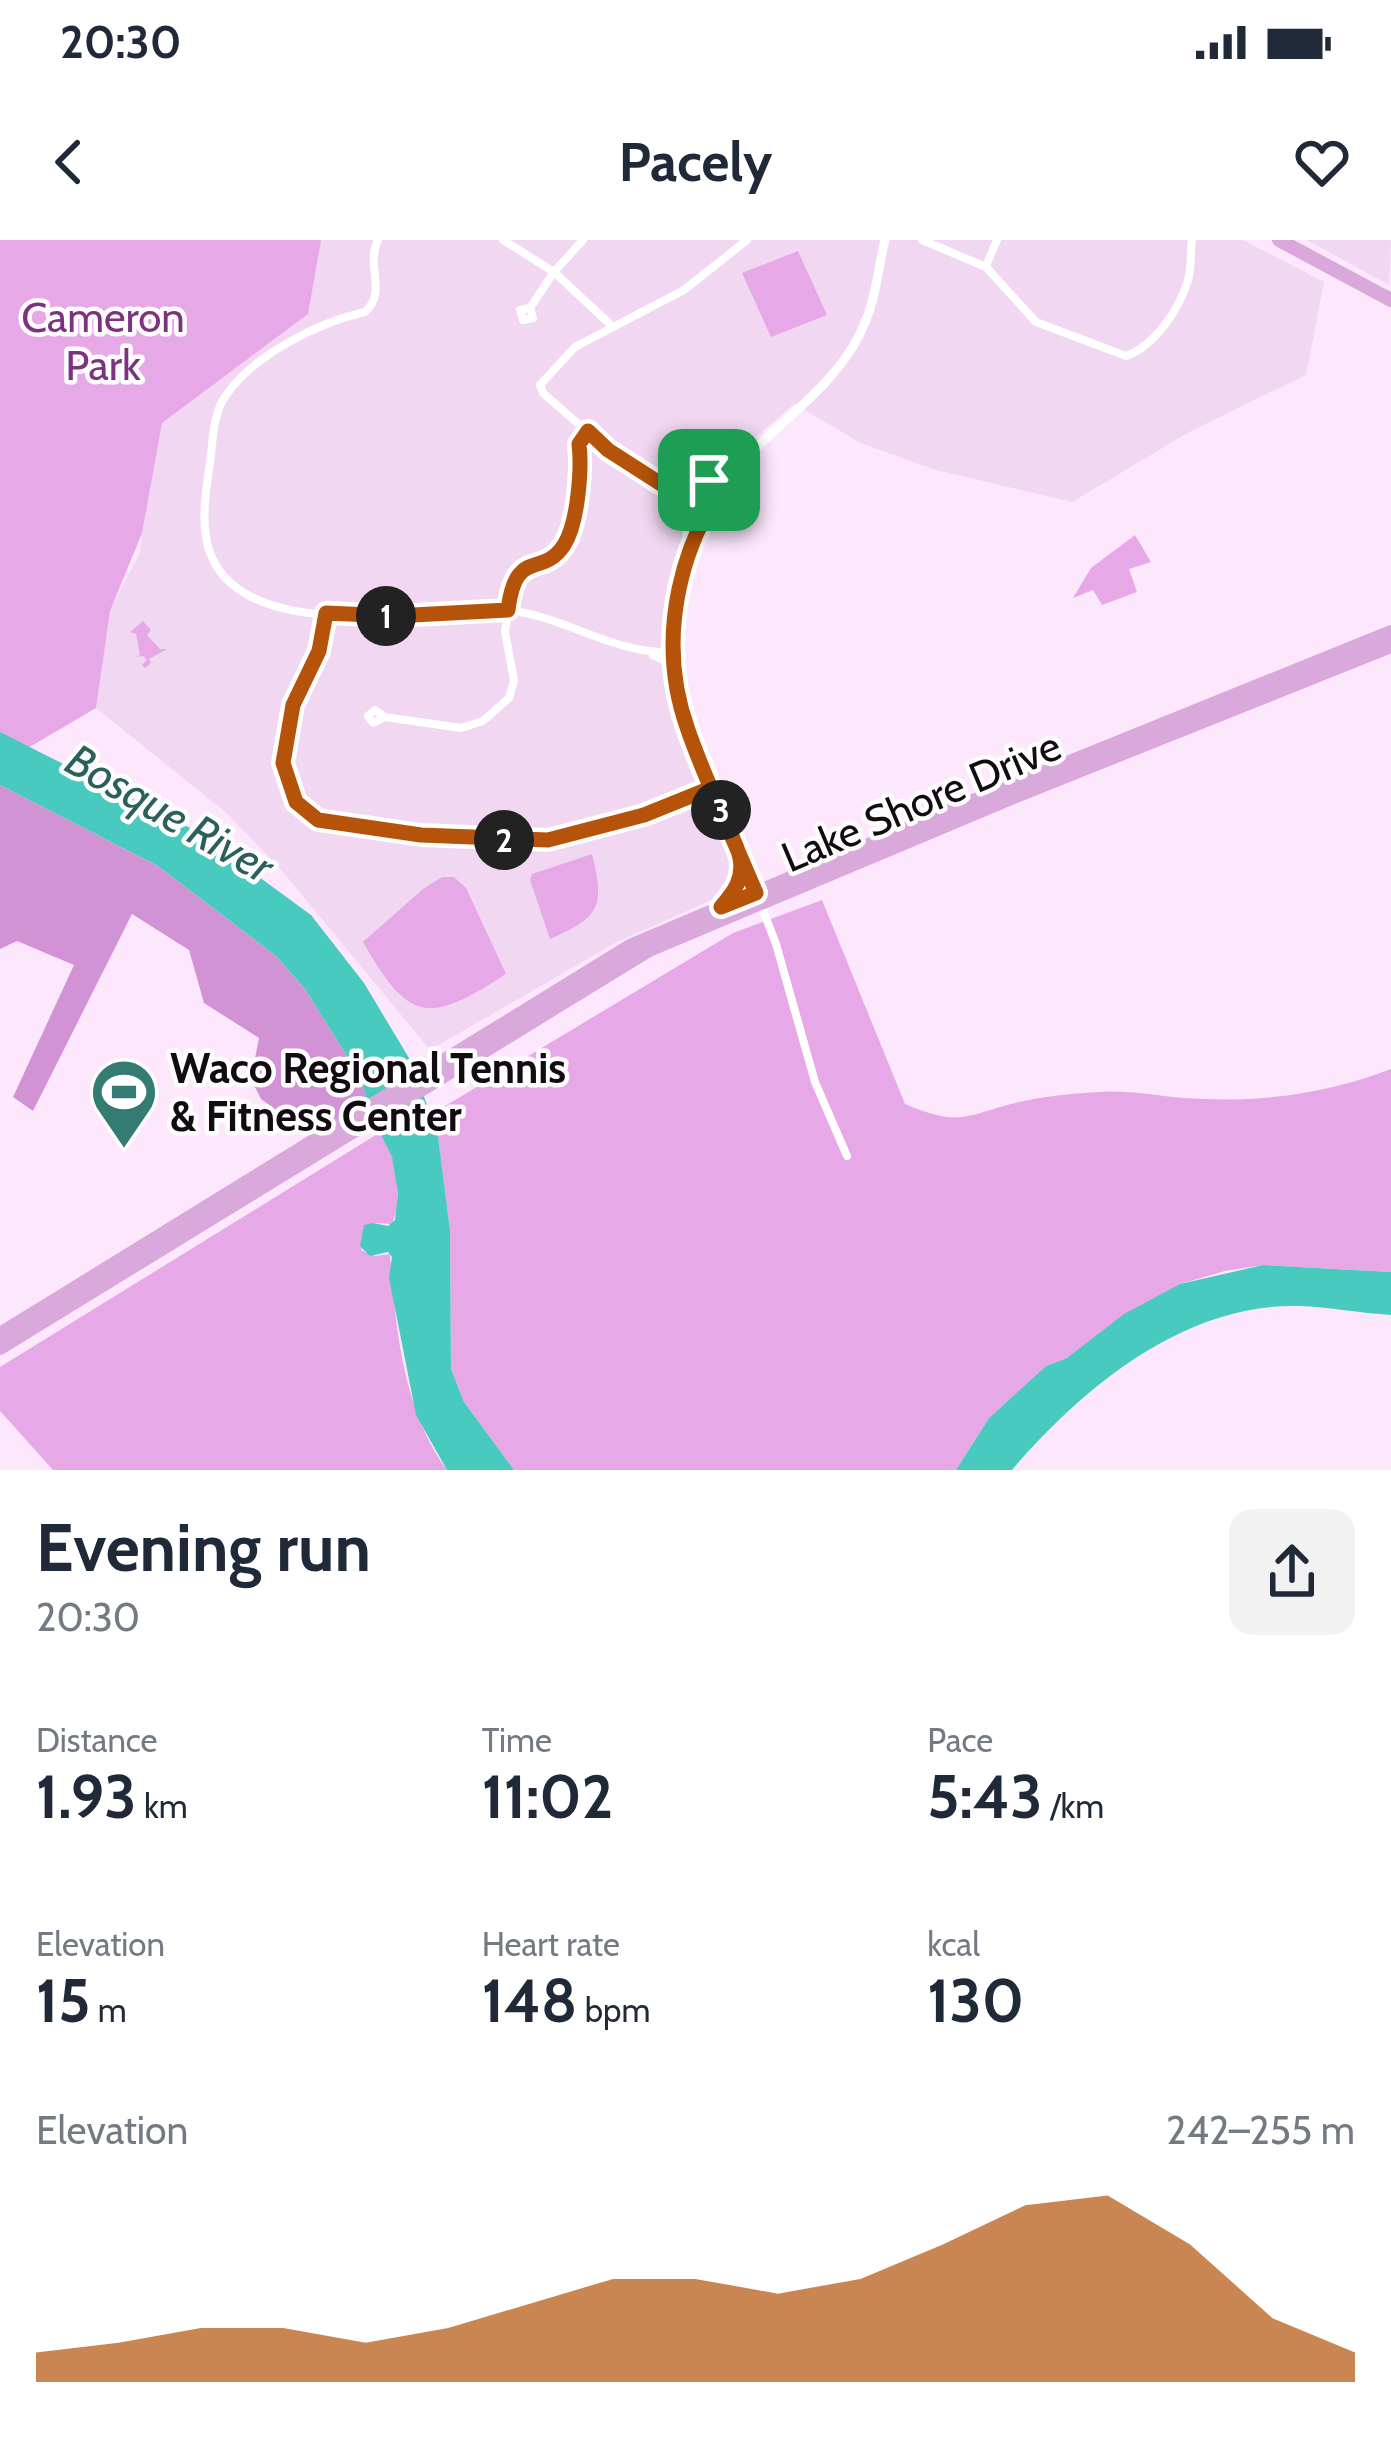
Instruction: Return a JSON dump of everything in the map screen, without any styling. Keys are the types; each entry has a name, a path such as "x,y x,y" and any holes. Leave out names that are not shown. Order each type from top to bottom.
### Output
{"main road":[{"path":"1280,240 1391,300"},
{"name":"Lake Shore Drive","path":"0,1334 632,958 956,808 1391,632"},
{"name":"Lake Shore Drive","path":"437,1074 616,953 721,907 758,899 1391,646"},
{"path":"721,907 738,884 740,857"},
{"name":"Lake Shore Drive","path":"0,1348 348,1128"}],"street":[{"path":"378,240 370,259 377,287 372,306 310,328 238,380 222,401 202,525 223,573 233,585 266,603 326,613 394,616 508,610 546,618 646,652 665,661 675,676"},
{"path":"503,240 554,272 612,326"},
{"path":"530,308 583,240"},
{"path":"709,509 608,450 543,393 540,385 562,356 684,290 747,240"},
{"path":"847,1156 814,1082 776,944 687,728 673,652 679,588 709,509 742,463 844,360 872,303 885,240"},
{"path":"922,240 986,267 1036,322 1126,356 1138,352 1176,310 1190,277 1192,240"},
{"path":"986,267 997,240"},
{"path":"385,717 461,728 493,715 509,698 514,681 506,646 512,585 521,570 552,556 566,541 582,468 579,444 588,431"},
{"path":"661,484 709,480 742,463"},
{"path":"661,484 680,510 691,547"},
{"path":"326,613 319,651 293,705 283,763 296,802 318,820 421,835 548,840 644,815 711,788"},
{"path":"646,652 673,652"}],"shaded area":[{"path":"320,240 1243,240 1324,282 1306,375 1191,431 1072,502 936,470 861,443 794,404 750,442 711,492 678,566 664,628 666,688 678,735 737,877 725,894 615,943 430,1050 279,867 224,811 96,708 105,619 140,553 145,494 164,416 193,400 230,368"},
{"path":"1307,240 1391,240 1389,285"},
{"path":"0,732 196,831 311,915 364,983 412,1063 438,1136 450,1230 451,1369 464,1402 514,1470 447,1470 416,1415 389,1278 392,1257 388,1252 370,1256 360,1246 364,1225 388,1226 395,1220 398,1193 392,1157 369,1110 362,1080 305,989 276,956 158,866 0,785"},
{"path":"0,785 158,866 276,956 305,989 362,1080 369,1110 303,1130 261,1099 251,1079 259,1038 204,1003 189,950 132,914 33,1111 13,1097 74,965 17,941 0,949"},
{"path":"1263,1265 1391,1272 1391,1315 1299,1306 1215,1319 1176,1335 1103,1381 1012,1470 956,1470 989,1418 1046,1366 1067,1358 1124,1314 1180,1284"}],"green space":[{"name":"Cameron Park","path":"0,240 321,240 308,314 162,423 142,533 110,611 96,708 28,748 0,737"},
{"path":"798,251 827,315 771,337 742,273"},
{"path":"1135,535 1151,562 1129,569 1137,592 1102,605 1093,590 1073,598 1091,568"},
{"path":"143,621 151,630 147,635 160,649 167,649 149,659 145,668 142,665 147,660 135,657 140,655 136,634 130,632"},
{"path":"592,854 598,887 595,908 579,924 550,939 532,874"},
{"path":"442,877 454,877 466,888 506,974 458,1001 424,1008 394,989 363,942"},
{"path":"822,900 905,1104 939,1116 963,1117 1039,1098 1101,1092 1264,1098 1315,1091 1391,1069 1391,1272 1263,1265 1180,1284 1067,1358 1046,1366 989,1418 956,1470 514,1470 464,1402 451,1369 450,1230 438,1136 430,1115 733,933"},
{"path":"379,1133 394,1164 397,1202 392,1224 373,1223 361,1250 375,1256 390,1254 411,1394 432,1447 447,1470 53,1470 0,1411 0,1367"}],"place":[{"name":"Waco Regional Tennis & Fitness Center","path":"124,1151"}],"route":[{"path":"709,480 661,484 608,450 588,431 579,444 582,468 566,541 552,556 536,561 514,578 508,610 394,616 326,613 319,651 293,705 283,763 296,802 306,813 332,824 460,838 548,840 644,815 711,788 740,857 756,893 721,907 738,884 740,857 687,728 674,668 674,626 683,570 706,513 742,463 709,480"}],"water label":[{"name":"Bosque River","path":"170,813"}]}
